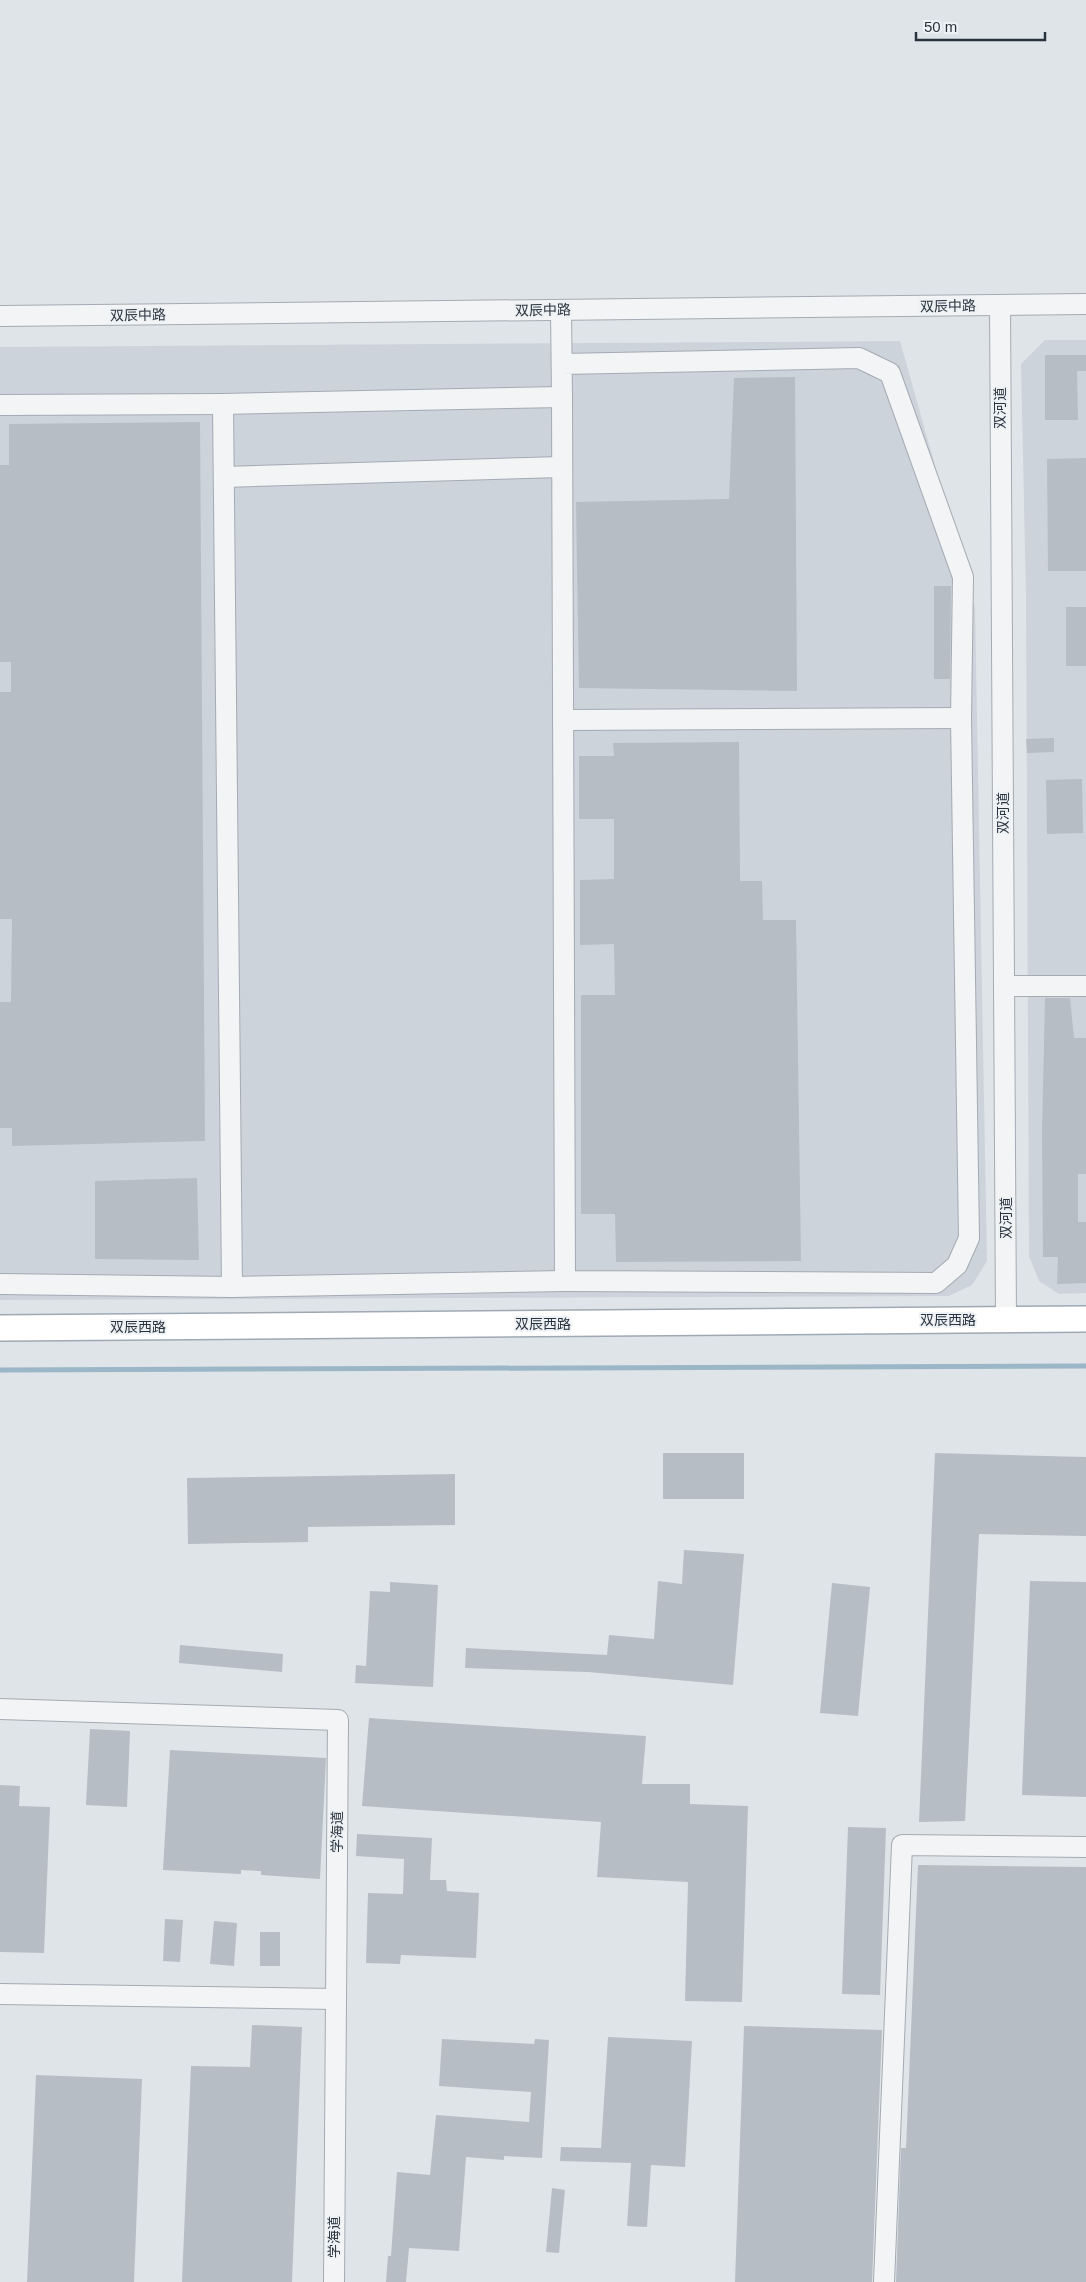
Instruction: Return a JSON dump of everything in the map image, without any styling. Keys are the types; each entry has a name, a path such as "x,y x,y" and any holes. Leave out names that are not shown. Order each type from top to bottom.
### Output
{"main road":[{"name":"双辰西路","path":"0,1328 1086,1319"}],"street":[{"name":"双辰中路","path":"0,316 1086,304"},
{"name":"双河道","path":"1000,305 1006,1320"},
{"path":"561,310 565,1281"},
{"path":"0,1284 232,1287 565,1281 936,1283 957,1265 969,1238 961,718 963,577 890,373 859,358 562,364"},
{"path":"0,405 223,404 562,396"},
{"path":"223,404 232,1287"},
{"path":"224,477 562,468"},
{"path":"563,720 961,718"},
{"path":"1004,986 1086,986"},
{"name":"学海道","path":"0,1709 338,1720 334,2282"},
{"path":"884,2282 902,1844 1086,1847"},
{"path":"0,1994 336,1999"}],"shaded area":[{"path":"1045,340 1086,340 1086,1293 1059,1294 1039,1281 1029,1256 1026,596 1021,364"},
{"path":"900,341 975,608 987,1261 972,1285 949,1296 0,1300 0,347"}],"building":[{"path":"1045,355 1086,355 1086,371 1077,371 1078,420 1045,420"},
{"path":"795,377 797,691 579,688 576,502 729,499 734,378"},
{"path":"200,422 205,1141 12,1146 12,1128 0,1128 0,1002 11,1002 12,919 0,919 0,692 11,692 11,662 0,662 0,465 9,465 9,424"},
{"path":"1086,458 1086,571 1048,571 1047,459"},
{"path":"934,586 951,586 950,679 934,679"},
{"path":"1066,607 1086,607 1086,666 1066,666"},
{"path":"1054,738 1054,752 1027,753 1026,739"},
{"path":"739,742 740,881 762,881 763,920 796,920 801,1261 616,1262 615,1214 581,1214 581,995 615,995 614,944 580,945 580,880 614,879 614,819 579,819 579,756 614,756 613,743"},
{"path":"1082,779 1083,833 1047,834 1046,780"},
{"path":"1045,998 1070,998 1074,1038 1086,1038 1086,1174 1078,1174 1078,1222 1086,1222 1086,1283 1057,1284 1058,1257 1043,1257 1042,1134"},
{"path":"197,1178 199,1260 95,1259 95,1181"},
{"path":"663,1453 744,1453 744,1499 663,1499"},
{"path":"935,1453 1086,1457 1086,1536 979,1534 965,1821 919,1822"},
{"path":"455,1474 455,1525 308,1527 308,1542 188,1544 187,1478"},
{"path":"684,1550 744,1554 733,1685 588,1672 465,1668 466,1648 607,1655 609,1635 654,1639 658,1581 682,1584"},
{"path":"1030,1581 1086,1582 1086,1797 1022,1795"},
{"path":"390,1582 438,1585 433,1687 355,1683 356,1665 366,1666 370,1591 390,1592"},
{"path":"832,1583 870,1587 858,1716 820,1713"},
{"path":"180,1645 283,1654 282,1672 179,1663"},
{"path":"369,1718 646,1736 642,1784 690,1784 690,1804 748,1806 742,2002 685,2001 688,1882 597,1877 601,1822 362,1806"},
{"path":"90,1729 130,1731 127,1807 86,1805"},
{"path":"170,1750 326,1758 320,1879 261,1875 261,1871 241,1870 241,1874 163,1870"},
{"path":"0,1785 20,1786 19,1806 50,1807 44,1953 0,1952"},
{"path":"848,1827 886,1828 880,1995 842,1994"},
{"path":"357,1834 432,1838 430,1880 446,1880 447,1891 479,1893 476,1958 401,1955 400,1964 366,1963 368,1893 403,1894 404,1859 356,1856"},
{"path":"918,1865 1086,1867 1086,2282 896,2282 901,2148 906,2148"},
{"path":"165,1919 183,1920 180,1962 163,1961"},
{"path":"214,1921 237,1923 234,1966 210,1964"},
{"path":"260,1932 280,1932 280,1966 260,1966"},
{"path":"252,2025 302,2027 292,2282 182,2282 191,2066 250,2067"},
{"path":"744,2026 882,2030 872,2282 735,2282"},
{"path":"608,2037 692,2041 685,2167 651,2165 647,2227 627,2226 631,2163 560,2161 561,2147 601,2148"},
{"path":"442,2039 534,2044 535,2039 549,2040 542,2158 504,2156 504,2160 466,2157 459,2251 409,2248 406,2282 386,2282 388,2256 391,2256 397,2172 430,2175 436,2115 529,2122 531,2092 439,2086"},
{"path":"36,2075 142,2079 134,2282 27,2282"},
{"path":"552,2188 565,2190 559,2253 546,2252"}],"waterway":[{"path":"0,1370 1086,1366"}]}
